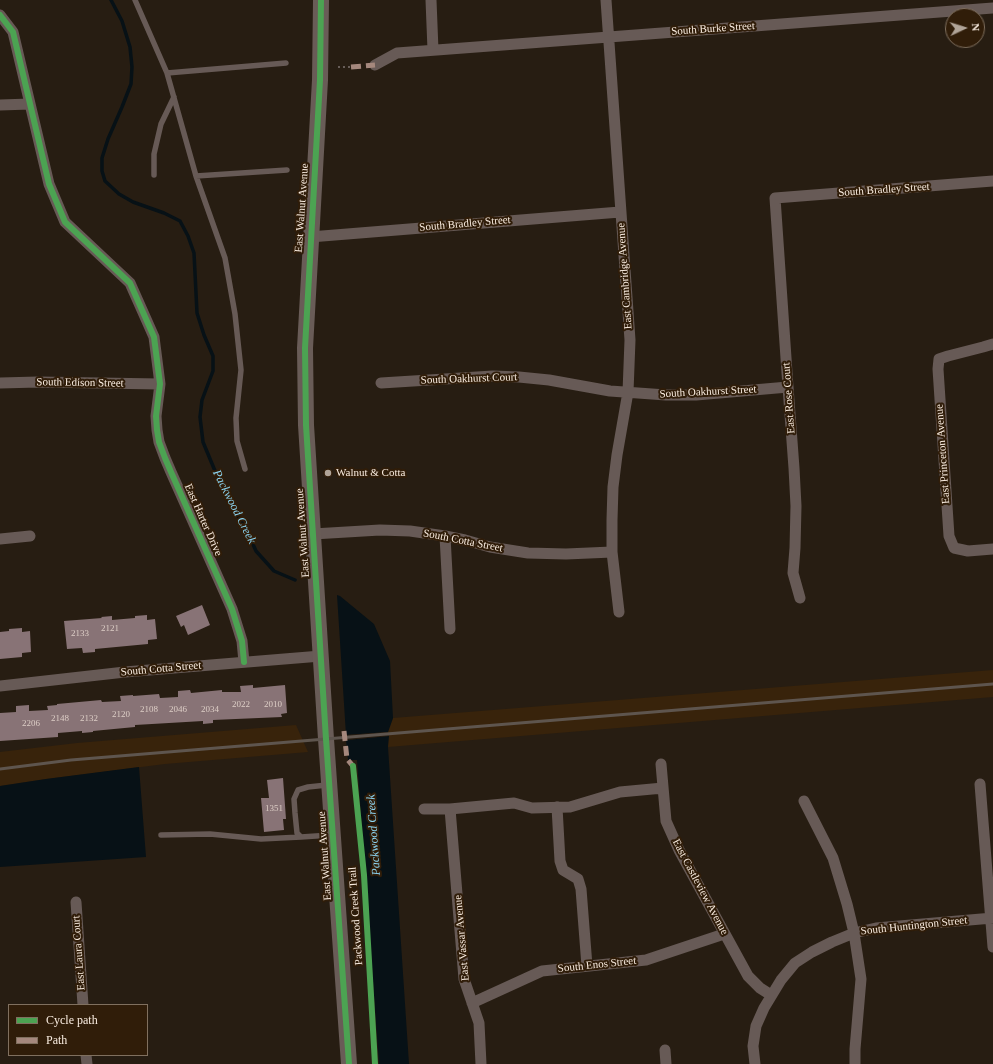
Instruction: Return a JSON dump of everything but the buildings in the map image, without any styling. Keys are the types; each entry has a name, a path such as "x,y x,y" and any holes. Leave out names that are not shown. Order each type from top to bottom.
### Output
{"main road":[{"name":"East Walnut Avenue","path":"321,0 320,80 310,237 305,348 306,426 349,1064"}],"street":[{"path":"431,0 433,50"},
{"name":"East Cambridge Avenue","path":"606,0 630,340 628,392 617,455 612,520 612,552 619,612"},
{"name":"South Burke Street","path":"375,65 397,53 993,8"},
{"name":"East Harter Drive","path":"0,15 13,32 49,184 65,222 130,283 154,337 160,384 156,422 162,450 170,472 232,609 242,641 244,662"},
{"path":"0,105 30,104"},
{"name":"South Bradley Street","path":"775,198 993,181"},
{"name":"East Rose Court","path":"775,198 796,506 793,572 800,598"},
{"name":"South Bradley Street","path":"310,237 620,212"},
{"name":"East Princeton Avenue","path":"993,344 939,359 938,369 949,536 954,548 968,551 993,549"},
{"name":"South Oakhurst Court","path":"381,384 493,376 549,380 610,391 628,392"},
{"name":"South Edison Street","path":"0,383 38,382 160,384"},
{"name":"South Oakhurst Street","path":"628,392 666,395 696,395 788,387"},
{"name":"South Cotta Street","path":"313,534 380,530 410,531 445,536 528,553 566,554 612,552"},
{"path":"0,538 30,536"},
{"path":"445,536 450,629"},
{"name":"South Cotta Street","path":"0,686 62,678 321,656"},
{"name":"East Castleview Avenue","path":"661,764 666,821 679,850 748,976 771,996"},
{"path":"980,784 992,918 993,947"},
{"path":"424,808 450,809 514,803 532,808 570,807 620,792 663,788"},
{"path":"804,801 833,858 854,933 861,979 855,1064"},
{"path":"557,808 560,861 563,870 578,879 581,889 587,966"},
{"name":"East Vassar Avenue","path":"450,809 464,979 479,1023 481,1064"},
{"name":"East Laura Court","path":"76,902 83,1004"},
{"name":"South Huntington Street","path":"771,996 781,980 795,963 812,952 854,933 876,928 992,918"},
{"name":"South Enos Street","path":"472,1003 542,971 646,960 724,934"},
{"path":"755,1064 753,1046 756,1026 771,996"},
{"path":"665,1050 666,1064"}],"lane":[{"path":"135,0 167,73 196,176 225,258 235,314 241,370 236,418 237,441 245,469"},
{"path":"167,73 286,63"},
{"path":"154,175 154,154 161,124 174,96"},
{"path":"196,176 287,170"},
{"path":"301,837 297,833 294,799 298,790 308,787 330,785"},
{"path":"161,835 210,834 261,839 333,835"}],"path":[{"path":"338,67 351,67"}],"shaded area":[{"path":"993,670 993,697 388,747 388,732 393,718"},
{"path":"296,725 308,752 165,764 0,786 0,752 77,743"}],"water":[{"path":"337,595 374,624 390,661 393,718 388,732 346,735"},
{"path":"389,736 388,747 409,1064 379,1064 357,760 348,760 346,740"},
{"path":"139,767 146,857 0,867 0,786"}],"pier":[{"path":"388,732 388,734 346,737 346,735"},
{"path":"388,734 389,736 346,740 346,738"}],"waterway":[{"name":"Packwood Creek","path":"111,0 122,21 130,47 132,67 131,84 108,139 102,158 102,171 105,181 119,194 133,202 164,213 180,221 188,236 194,253 197,313 213,356 213,371 202,400 200,417 203,442 225,495 247,531 256,551 274,571 295,580"}],"railway":[{"path":"0,769 71,760 993,684"}],"marked path":[{"path":"351,67 375,65"},
{"path":"344,731 347,759 353,766"}],"cycle path":[{"path":"321,0 320,80 305,348 306,425 349,1064"},
{"path":"0,15 13,32 49,184 65,222 130,283 154,337 160,384 156,416 159,442 232,609 242,641 244,662"},
{"name":"Packwood Creek Trail","path":"353,766 364,875 375,1064"}],"place":[{"name":"Walnut & Cotta","path":"328,473"}]}
